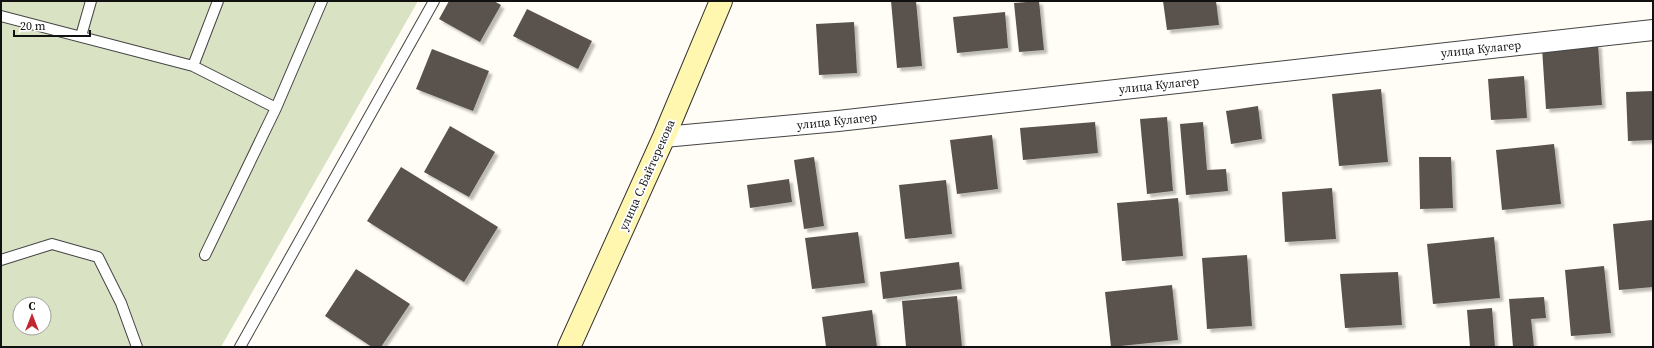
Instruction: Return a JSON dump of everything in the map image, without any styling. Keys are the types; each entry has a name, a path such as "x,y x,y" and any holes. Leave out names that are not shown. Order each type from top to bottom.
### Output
{"main road":[{"name":"улица С.Байтерекова","path":"569,347 664,137 721,1"}],"street":[{"name":"улица Кулагер","path":"664,137 838,121 1653,30"}],"lane":[{"path":"81,36 91,1"},
{"path":"193,66 218,1"},
{"path":"205,255 276,108 322,1"},
{"path":"240,347 434,1"},
{"path":"1,16 193,66 276,108"},
{"path":"1,260 52,244 98,257 121,303 137,347"}],"green space":[{"path":"1,1 418,1 221,347 1,347"}],"building":[{"path":"449,1 494,1 501,5 480,42 439,19"},
{"path":"891,1 916,1 922,66 897,68"},
{"path":"1039,1 1044,50 1019,52 1014,3"},
{"path":"1163,1 1216,1 1219,25 1167,30"},
{"path":"527,9 592,41 578,69 513,36"},
{"path":"1005,12 1008,48 957,53 953,17"},
{"path":"854,22 857,73 819,75 816,24"},
{"path":"1598,44 1602,105 1546,109 1542,48"},
{"path":"432,49 489,71 473,111 416,89"},
{"path":"1524,76 1527,118 1491,120 1488,79"},
{"path":"1381,89 1388,162 1339,166 1332,94"},
{"path":"1653,91 1653,140 1628,141 1626,92"},
{"path":"1258,106 1262,139 1231,144 1226,111"},
{"path":"1167,117 1173,191 1147,194 1140,119"},
{"path":"1095,122 1098,153 1023,160 1020,128"},
{"path":"1203,122 1207,170 1226,169 1228,191 1186,195 1180,124"},
{"path":"450,126 495,152 469,197 424,172"},
{"path":"992,135 998,189 957,194 950,140"},
{"path":"1554,144 1561,204 1502,210 1496,150"},
{"path":"814,157 824,226 804,229 794,160"},
{"path":"1419,157 1451,157 1453,208 1420,209"},
{"path":"401,167 498,227 464,282 367,221"},
{"path":"789,179 792,202 750,208 747,185"},
{"path":"946,180 952,234 905,239 899,185"},
{"path":"1332,188 1336,239 1285,242 1282,192"},
{"path":"1178,198 1183,256 1122,261 1117,203"},
{"path":"1652,220 1653,287 1619,290 1613,224"},
{"path":"858,232 865,283 812,289 805,238"},
{"path":"1494,237 1500,298 1433,304 1427,244"},
{"path":"1247,255 1252,326 1207,329 1202,258"},
{"path":"959,262 962,289 883,299 880,272"},
{"path":"1604,266 1611,333 1571,336 1565,270"},
{"path":"356,269 410,304 381,347 372,347 325,316"},
{"path":"1398,272 1402,325 1345,328 1340,274"},
{"path":"1172,285 1178,340 1111,347 1105,292"},
{"path":"957,296 962,347 906,347 902,301"},
{"path":"1544,297 1546,318 1531,319 1534,347 1513,347 1509,299"},
{"path":"1492,308 1495,347 1470,347 1467,310"},
{"path":"872,310 877,347 826,347 822,317"}]}
